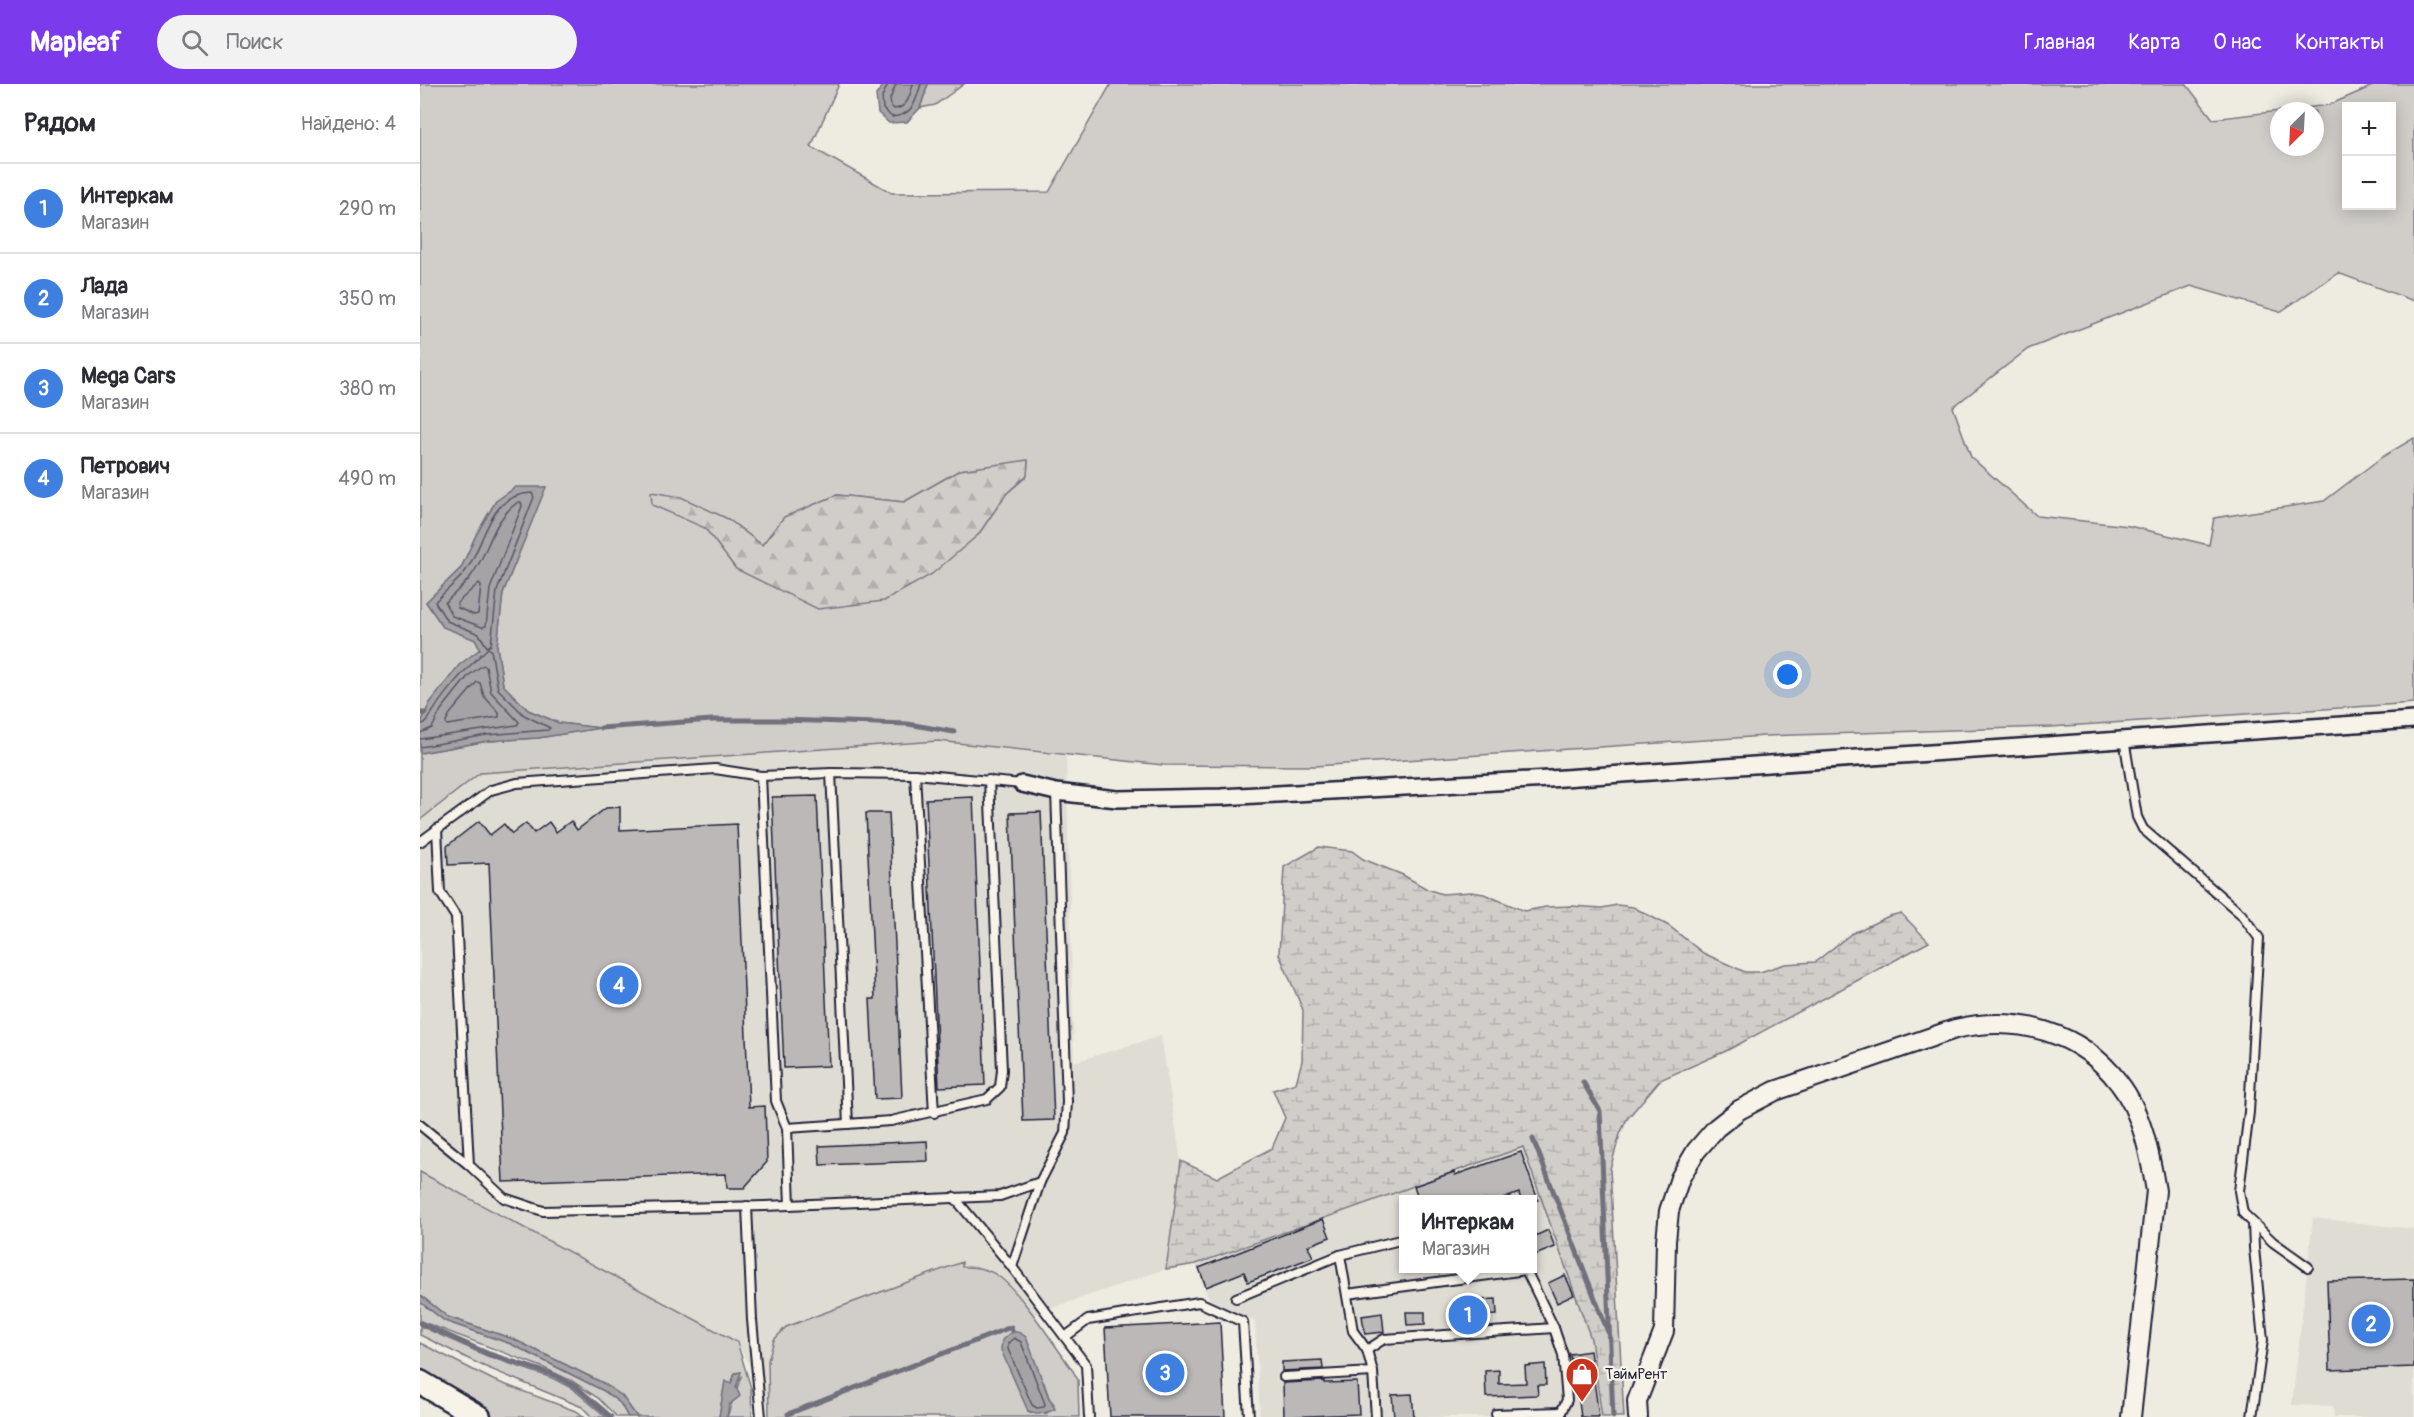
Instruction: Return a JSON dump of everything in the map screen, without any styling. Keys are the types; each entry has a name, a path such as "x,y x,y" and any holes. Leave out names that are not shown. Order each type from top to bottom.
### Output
{"main road":[{"path":"420,1382 479,1417"},
{"path":"420,1398 469,1417"}],"street":[{"path":"1022,784 1056,792 1117,798 1221,797 1549,779 2414,720"},
{"path":"1638,1417 1637,1401 1664,1331 1668,1211 1680,1178 1702,1143 1716,1128 1739,1110 1775,1091 1955,1029 1981,1023 2006,1023 2063,1037 2097,1058 2121,1084 2137,1116 2150,1156 2156,1191 2131,1417"}],"lane":[{"path":"2124,739 2137,817 2143,829 2241,914 2259,938 2249,1112 2239,1191 2243,1213 2273,1242 2308,1267"},
{"path":"420,842 491,790 517,783 715,769 761,776 831,773 915,774 1022,784"},
{"path":"831,773 848,1124"},
{"path":"915,774 934,1113"},
{"path":"761,776 776,1101 787,1128 790,1204"},
{"path":"787,1128 891,1121 934,1113 987,1099 1000,1087 1002,1070 989,780"},
{"path":"1012,1267 1040,1182 1065,1133 1067,1102 1056,792"},
{"path":"437,829 440,892 456,917 469,1165"},
{"path":"420,1125 469,1165 504,1198 543,1211 1000,1196 1040,1182"},
{"path":"954,1197 1012,1267 1086,1365 1089,1417"},
{"path":"747,1206 752,1320 761,1417"},
{"path":"2252,1417 2263,1340 2253,1248 2253,1223"},
{"path":"1236,1298 1340,1255 1399,1240"},
{"path":"1340,1255 1353,1331 1367,1350 1373,1372 1376,1417"},
{"path":"1347,1294 1497,1273"},
{"path":"1496,1414 1561,1414 1567,1400 1563,1355 1554,1328 1528,1273"},
{"path":"1065,1337 1088,1320 1199,1302 1243,1322 1249,1417"},
{"path":"1367,1350 1384,1339 1554,1328"},
{"path":"1284,1377 1373,1372"}],"shaded area":[{"path":"938,741 1066,756 1074,1062 1161,1036 1181,1161 1166,1269 769,1405 737,1342 420,1172 420,820 480,773"},
{"path":"1523,1146 1591,1339 1602,1417 1260,1417 1255,1321 1209,1299 1196,1264"},
{"path":"2313,1218 2414,1229 2414,1417 2334,1417 2333,1406 2292,1405"}],"green space":[{"path":"420,84 839,84 811,147 892,193 1049,192 1111,84 2186,84 2213,119 2270,112 2270,156 2324,156 2324,106 2377,84 2414,84 2414,301 2338,273 2280,312 2191,286 2028,349 1953,407 1971,457 2037,516 2129,526 2209,545 2214,518 2324,501 2382,457 2414,438 2414,703 2050,727 1765,736 1315,766 1163,765 938,741 480,773 420,820 420,753 488,741 538,738 598,728 559,723 528,710 503,685 497,646 503,593 545,487 496,501 476,535 461,568 426,602 443,627 476,640 480,649 430,703 420,725","holes":["1028,461 1027,476 1006,494 978,535 736,569 705,528 728,519 762,545 784,517 837,495 904,502 960,470"]},
{"path":"928,84 964,84 935,105 920,108"},
{"path":"1028,460 1027,475 1006,494 978,535 932,574 884,601 818,609 736,569 705,528 652,505 651,492 681,497 728,519 762,545 784,517 837,495 904,502 960,470"},
{"path":"1319,847 1352,851 1363,859 1442,894 1471,892 1484,894 1524,911 1572,906 1633,907 1669,926 1703,953 1745,972 1760,972 1785,964 1815,962 1851,934 1889,916 1901,913 1929,942 1726,1051 1660,1080 1627,1119 1610,1169 1624,1417 1602,1417 1591,1339 1523,1147 1196,1264 1166,1269 1181,1161 1217,1178 1272,1148 1285,1118 1273,1090 1296,1083 1302,1061 1303,1010 1279,954 1284,867"},
{"path":"420,1172 737,1342 751,1388 752,1417 727,1417 741,1377 731,1385 725,1382 719,1417 637,1417 622,1396 603,1383 513,1339 448,1317 420,1295"},
{"path":"962,1262 962,1267 981,1268 998,1276 1017,1294 1037,1320 1078,1380 1079,1417 769,1417 768,1360 774,1340 786,1327","holes":["1044,1383 1049,1398 1054,1404 1047,1413 1036,1414 1028,1411"]},
{"path":"420,1302 445,1321 511,1344 604,1391 620,1403 628,1417 617,1417 598,1398 572,1381 542,1367 423,1322 420,1320"},
{"path":"420,1326 487,1356 552,1378 573,1389 606,1417 592,1417 582,1407 481,1365 420,1335"},
{"path":"420,1343 493,1380 578,1412 584,1417 493,1417 420,1376"}],"water":[{"path":"884,84 928,84 920,108 907,122 889,123 878,113 876,95"},
{"path":"516,487 546,487 503,593 497,646 503,685 528,710 559,723 601,728 538,738 488,741 420,753 420,725 430,703 459,665 480,649 476,640 443,627 426,602 461,568 476,535 496,501"},
{"path":"420,1295 448,1317 513,1339 603,1383 622,1396 637,1417 628,1417 620,1403 604,1391 511,1344 445,1321 420,1302"},
{"path":"1012,1331 1026,1337 1055,1409 1042,1413 1028,1411 1001,1350 1002,1340"},
{"path":"741,1372 736,1387 740,1396 729,1405 727,1417 719,1417 725,1381 731,1384 735,1373"}],"building":[{"path":"817,796 829,1066 784,1068 772,797"},
{"path":"973,797 985,1085 939,1087 926,799"},
{"path":"620,807 620,830 737,824 749,1107 765,1106 767,1162 744,1188 727,1188 726,1174 503,1182 489,863 448,865 447,846 479,821 490,835 504,824 512,834 526,823 534,833 549,822 556,832 571,821 577,830 606,808"},
{"path":"1041,812 1054,1120 1023,1121 1010,813"},
{"path":"866,813 889,813 902,1098 875,1099 870,999 875,999"},
{"path":"927,1141 928,1161 820,1165 819,1146"},
{"path":"1521,1152 1536,1195 1520,1195 1519,1193 1514,1195 1417,1195 1414,1186 1454,1172 1455,1175"},
{"path":"1323,1219 1330,1237 1308,1246 1313,1257 1248,1282 1244,1272 1206,1287 1199,1268"},
{"path":"1548,1230 1555,1247 1537,1254 1537,1235"},
{"path":"1565,1275 1574,1295 1557,1303 1548,1283"},
{"path":"2414,1279 2414,1367 2330,1370 2327,1281"},
{"path":"1496,1299 1497,1315 1479,1316 1478,1300"},
{"path":"1459,1306 1476,1307 1475,1322 1459,1322"},
{"path":"1406,1312 1425,1312 1425,1324 1407,1325"},
{"path":"1382,1313 1384,1332 1365,1334 1362,1316"},
{"path":"1220,1322 1225,1417 1110,1417 1105,1328"},
{"path":"1590,1351 1599,1417 1581,1417 1570,1354"},
{"path":"1322,1360 1323,1369 1282,1371 1282,1362"},
{"path":"1545,1364 1546,1385 1537,1385 1538,1395 1486,1397 1485,1371 1499,1370 1499,1384 1526,1383 1525,1366"},
{"path":"1324,1381 1324,1383 1357,1382 1359,1414 1284,1417 1283,1383"},
{"path":"1412,1394 1414,1417 1394,1417 1392,1395"}],"waterway":[{"path":"420,713 425,713"},
{"path":"601,728 712,720 782,720 908,724 954,732"},
{"path":"1583,1082 1600,1111 1613,1417"},
{"path":"1533,1139 1608,1332"},
{"path":"420,1323 489,1354 554,1375 576,1387 611,1417"},
{"path":"788,1414 1011,1327 1012,1331"}],"place":[{"name":"Петрович","path":"619,985"},
{"name":"Интеркам","path":"1468,1315"},
{"name":"Лада","path":"2371,1324"},
{"name":"Mega Cars","path":"1165,1373"},
{"name":"ТаймРент","path":"1582,1403"}]}
